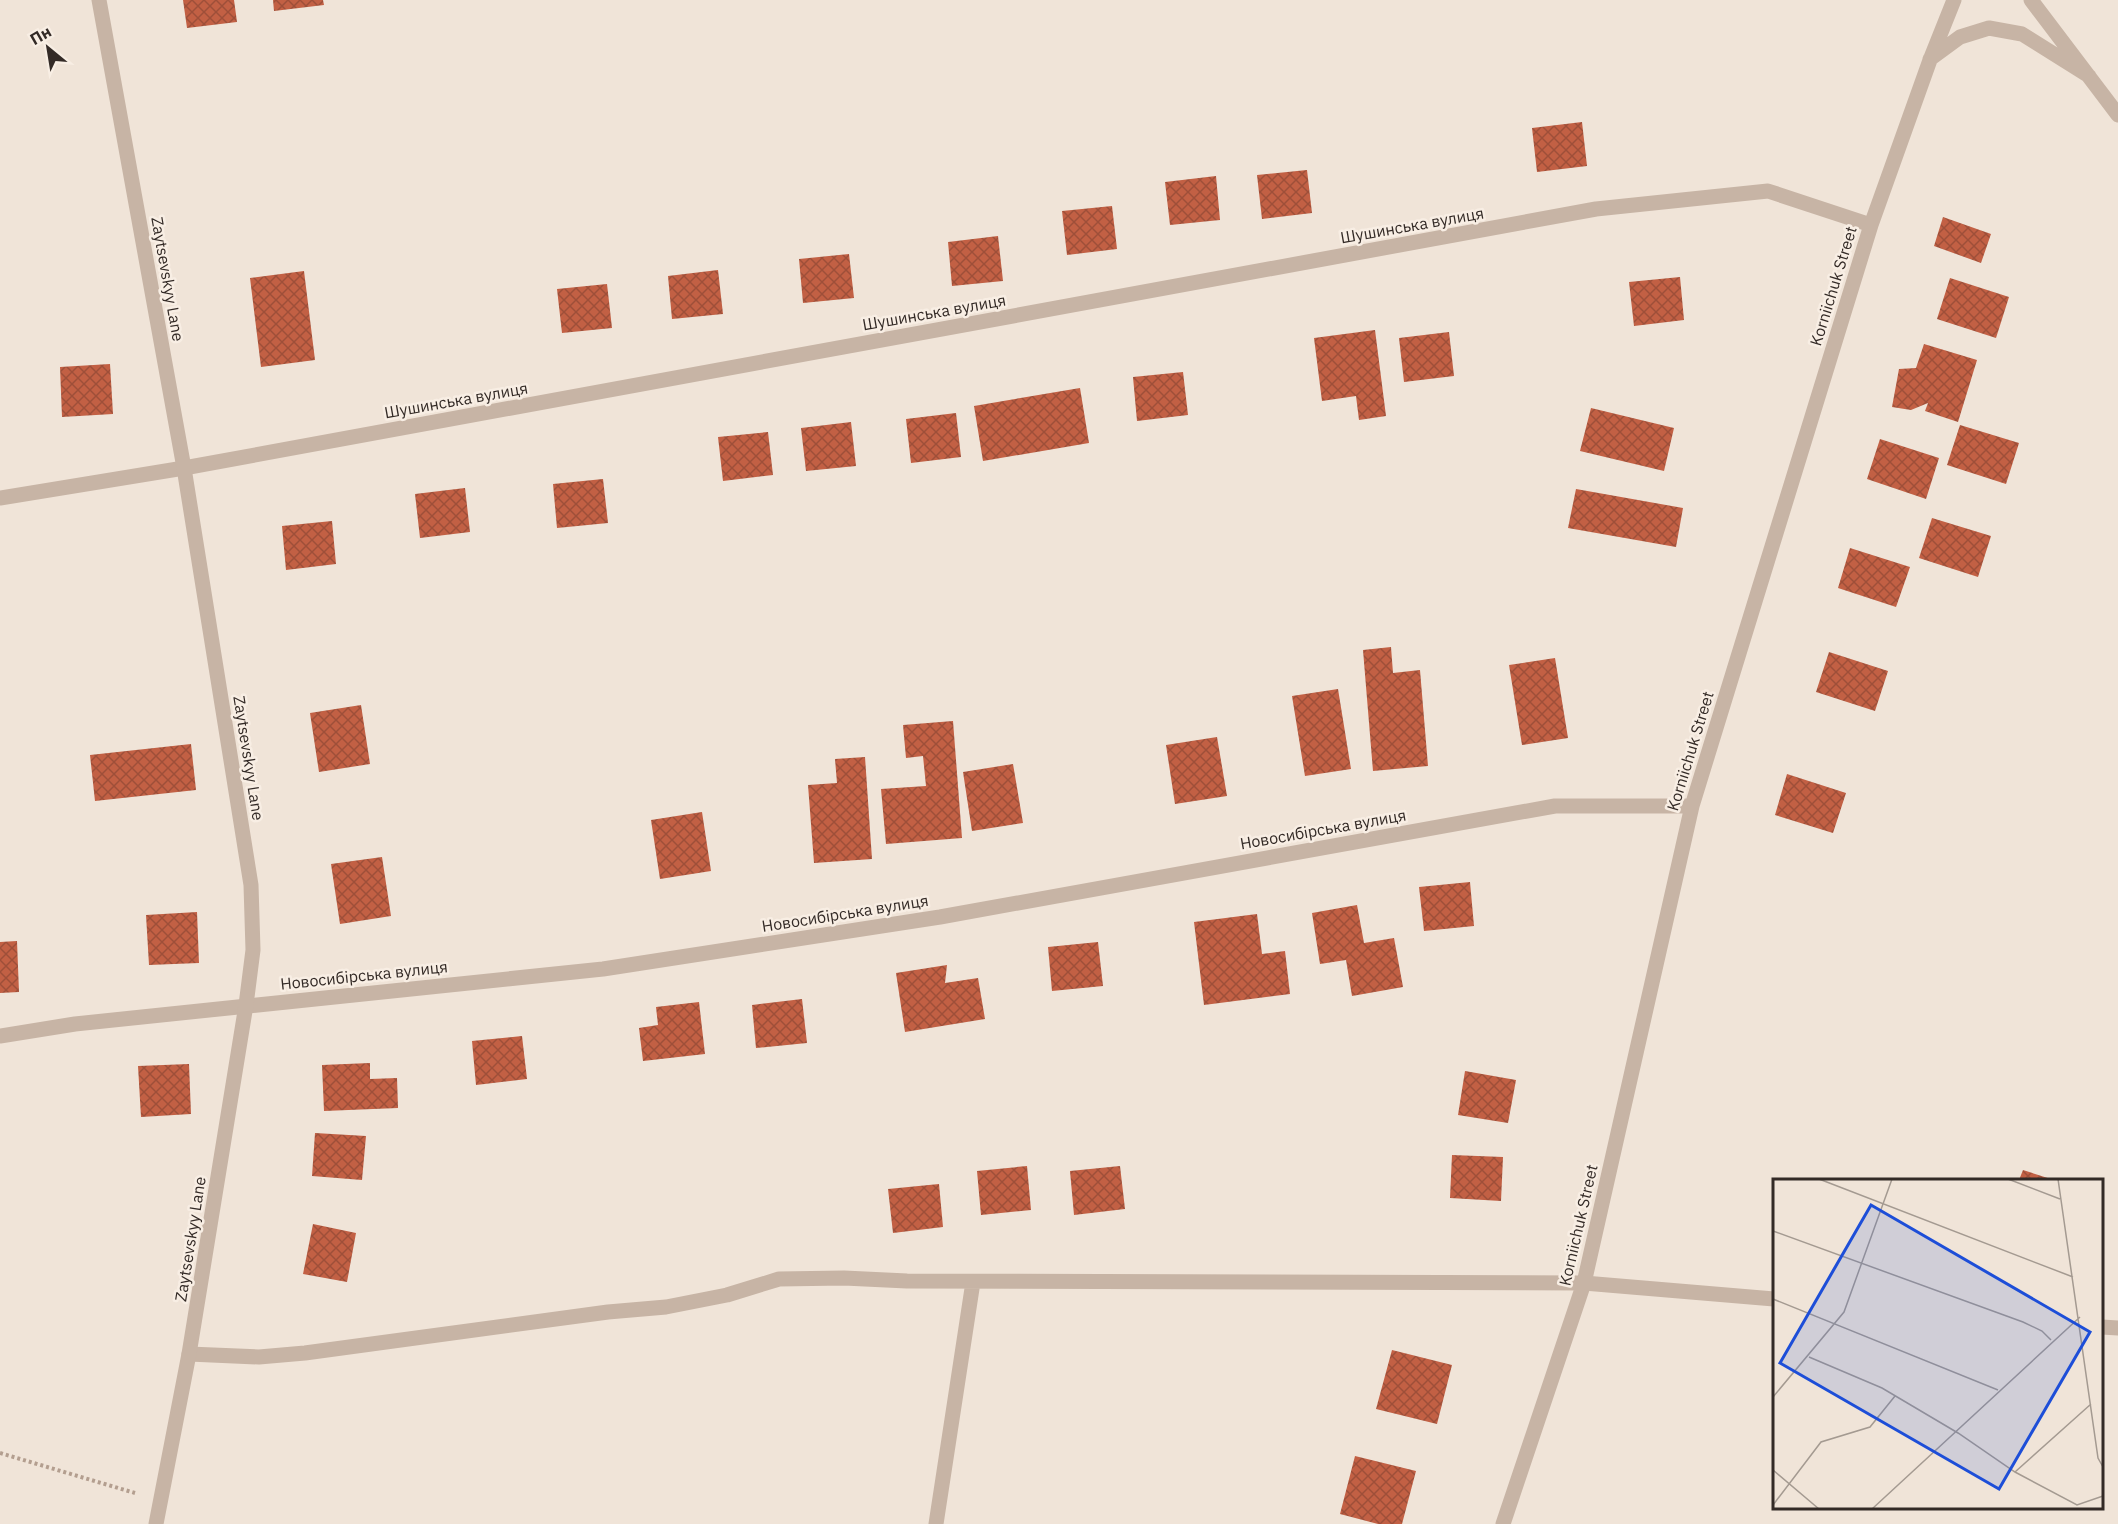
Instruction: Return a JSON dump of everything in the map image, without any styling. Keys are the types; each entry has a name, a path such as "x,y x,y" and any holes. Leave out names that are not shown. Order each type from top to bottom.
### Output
{"street":[{"name":"Zaytsevskyy Lane","path":"99,0 184,468 251,885 253,950 246,1005 189,1354 156,1524"},
{"name":"Korniichuk Street","path":"1503,1524 1584,1283 1692,806 1871,225 1954,0"},
{"path":"2031,0 2118,115"},
{"path":"1930,60 1960,37 1989,28 2022,34 2088,76"},
{"name":"Шушинська вулиця","path":"0,498 184,468 1596,209 1768,191 1871,225"},
{"name":"Новосибірська вулиця","path":"0,1036 75,1024 246,1005 603,969 940,917 1555,806 1692,806"},
{"path":"189,1354 259,1357 305,1353 608,1312 666,1307 727,1295 779,1280 844,1278 973,1282 1584,1283 1773,1299"},
{"path":"936,1524 973,1282"},
{"path":"2103,1327 2118,1328"}],"path":[{"path":"0,1453 162,1501"}],"building":[{"path":"183,0 234,0 237,22 187,28"},
{"path":"273,0 323,0 324,5 274,11"},
{"path":"1582,122 1587,166 1537,172 1532,128"},
{"path":"1307,170 1312,213 1262,219 1257,175"},
{"path":"1216,176 1220,220 1170,225 1165,182"},
{"path":"1112,206 1117,249 1067,255 1062,211"},
{"path":"1943,217 1991,234 1981,263 1934,246"},
{"path":"998,236 1003,281 952,286 948,242"},
{"path":"849,254 854,298 803,303 799,259"},
{"path":"718,270 723,314 672,319 668,276"},
{"path":"304,271 315,360 261,367 250,278"},
{"path":"1680,277 1684,320 1634,326 1629,282"},
{"path":"1950,278 2009,297 1996,338 1937,319"},
{"path":"607,284 612,328 562,333 557,289"},
{"path":"1375,330 1386,416 1359,420 1356,396 1322,401 1314,338"},
{"path":"1449,332 1454,376 1404,382 1399,338"},
{"path":"1924,344 1977,360 1958,422 1925,411 1928,403 1911,410 1892,407 1899,369 1916,368"},
{"path":"110,364 113,414 62,417 60,367"},
{"path":"1183,372 1188,415 1137,421 1133,377"},
{"path":"1080,388 1089,443 983,461 974,406"},
{"path":"1591,408 1674,428 1664,471 1580,451"},
{"path":"956,413 961,457 911,463 906,419"},
{"path":"851,422 856,466 806,471 801,428"},
{"path":"1960,425 2019,443 2006,484 1947,465"},
{"path":"768,432 773,475 723,481 718,437"},
{"path":"1880,439 1939,458 1926,499 1867,479"},
{"path":"603,479 608,523 557,528 553,484"},
{"path":"465,488 470,532 420,538 415,494"},
{"path":"1576,489 1683,508 1676,547 1568,528"},
{"path":"1932,518 1991,536 1978,577 1919,558"},
{"path":"332,521 336,564 286,570 282,526"},
{"path":"1850,548 1910,567 1896,607 1838,588"},
{"path":"1391,647 1393,673 1420,670 1428,766 1373,771 1363,650"},
{"path":"1829,652 1888,671 1875,711 1816,692"},
{"path":"1555,658 1568,738 1522,745 1509,665"},
{"path":"1338,689 1351,769 1305,776 1292,696"},
{"path":"361,705 370,764 319,772 310,713"},
{"path":"953,721 962,838 886,844 881,789 926,786 923,756 906,758 903,725"},
{"path":"1217,737 1227,796 1175,804 1166,745"},
{"path":"191,744 196,790 95,801 90,755"},
{"path":"865,757 872,859 814,863 808,785 837,783 835,759"},
{"path":"1013,764 1023,823 972,831 963,772"},
{"path":"1787,774 1846,793 1833,833 1775,815"},
{"path":"702,812 711,871 660,879 651,820"},
{"path":"382,857 391,916 340,924 331,864"},
{"path":"1470,882 1474,926 1424,931 1419,887"},
{"path":"1357,905 1364,943 1394,938 1403,987 1352,996 1346,960 1320,964 1312,913"},
{"path":"197,912 199,963 149,965 146,915"},
{"path":"1257,914 1262,954 1285,951 1290,994 1204,1005 1194,922"},
{"path":"17,941 19,992 0,993 0,942"},
{"path":"1098,942 1103,986 1052,991 1048,947"},
{"path":"947,965 945,983 978,978 985,1019 905,1032 896,973"},
{"path":"802,999 807,1043 756,1048 752,1005"},
{"path":"699,1002 705,1054 643,1061 639,1028 658,1025 656,1007"},
{"path":"522,1036 527,1079 476,1085 472,1041"},
{"path":"370,1063 370,1079 397,1078 398,1108 324,1111 322,1065"},
{"path":"189,1064 191,1114 141,1117 138,1066"},
{"path":"1465,1071 1516,1080 1508,1123 1458,1115"},
{"path":"315,1133 366,1136 362,1180 312,1176"},
{"path":"1452,1155 1503,1157 1501,1201 1450,1198"},
{"path":"1027,1166 1031,1210 981,1215 977,1171"},
{"path":"1120,1166 1125,1209 1074,1215 1070,1171"},
{"path":"2023,1170 2051,1179 2019,1179"},
{"path":"939,1184 943,1227 893,1233 888,1189"},
{"path":"313,1224 356,1233 347,1282 303,1274"},
{"path":"1392,1350 1452,1365 1437,1424 1376,1409"},
{"path":"1355,1456 1416,1471 1402,1524 1378,1524 1340,1514"}]}
